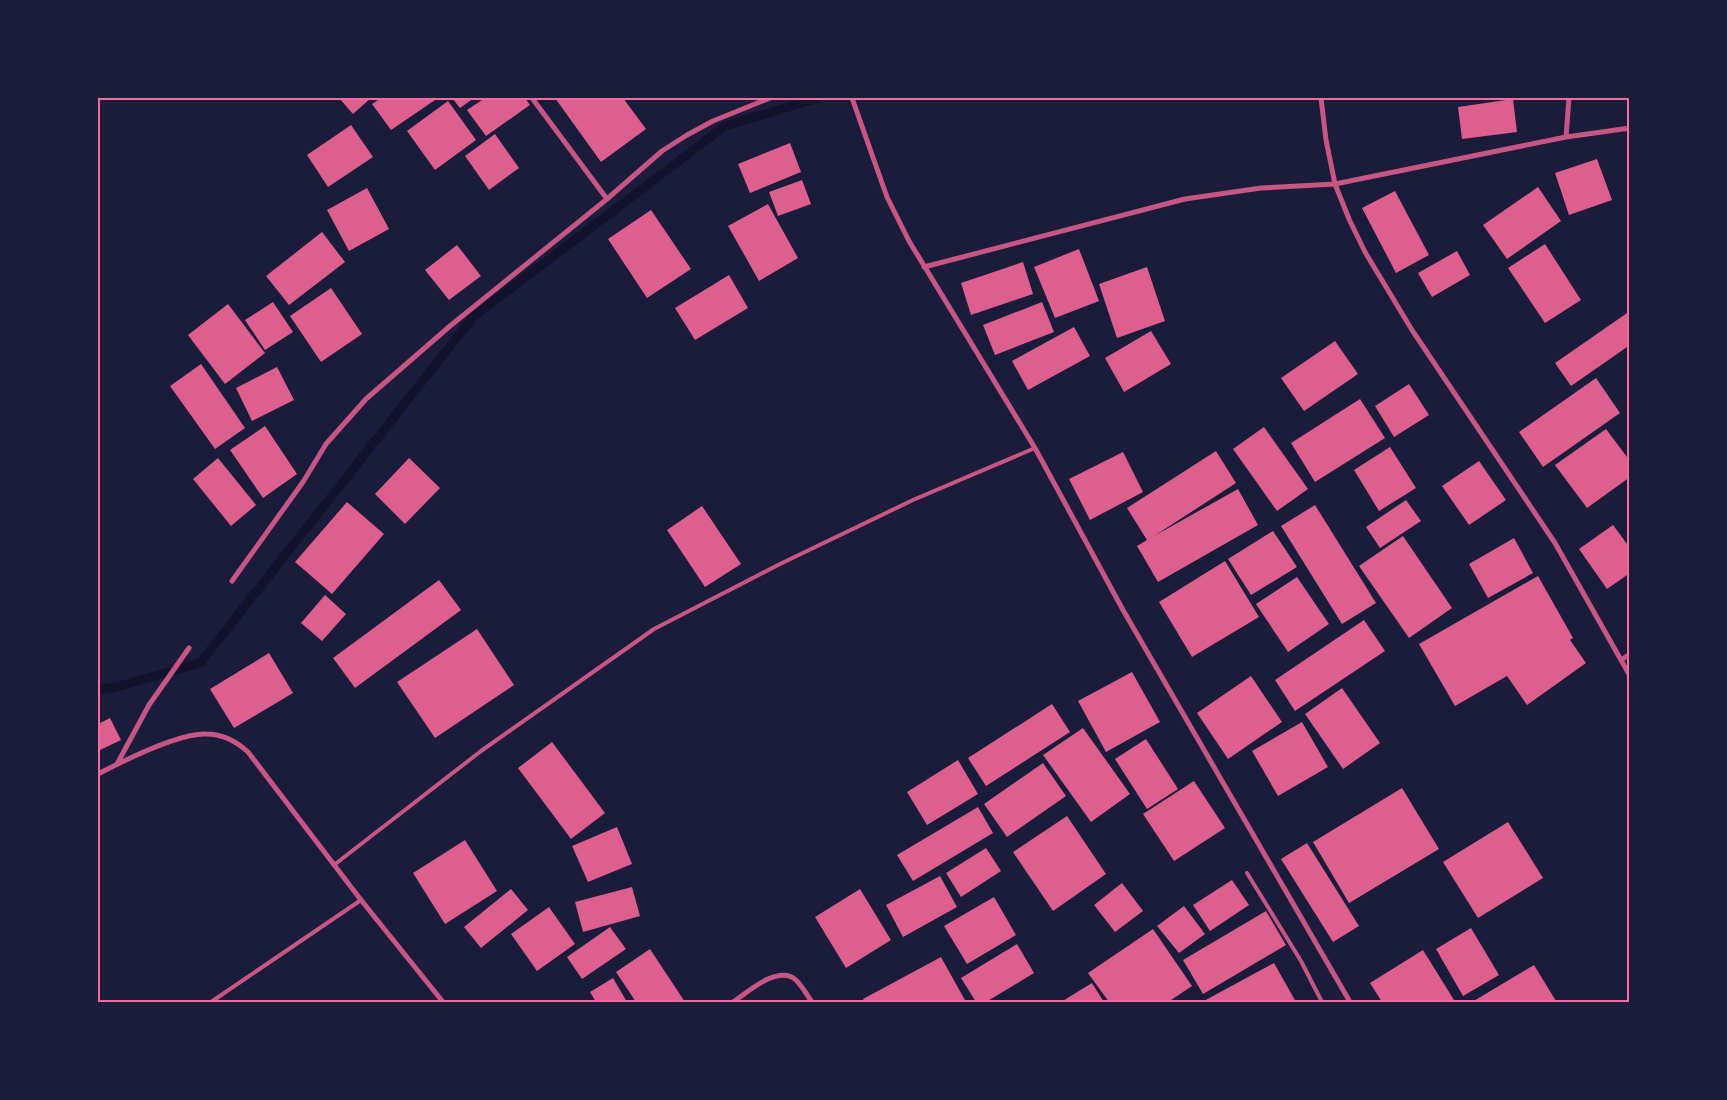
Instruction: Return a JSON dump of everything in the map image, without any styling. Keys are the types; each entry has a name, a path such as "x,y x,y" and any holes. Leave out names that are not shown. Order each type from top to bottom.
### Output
{"street":[{"path":"532,98 606,199"},
{"path":"232,581 303,482 326,444 366,399 450,326 662,151 713,121 770,98"},
{"path":"852,98 887,197 924,267 1035,448 1123,610 1350,1002"},
{"path":"1321,98 1326,140 1335,184 1365,252 1408,323 1555,543 1630,676"},
{"path":"1566,137 1569,98"},
{"path":"924,267 1185,199 1261,188 1335,184 1566,137 1630,128"},
{"path":"116,764 149,704 189,648"},
{"path":"1621,660 1630,654"},
{"path":"98,774 116,764 169,742 204,733 223,736 241,746 248,752 361,900 443,1002"},
{"path":"733,1002 769,978 781,975 791,977 797,981 812,1002"}],"lane":[{"path":"334,865 481,751 654,629 782,563 904,504 1035,448"},
{"path":"1247,873 1301,960 1322,1002"},
{"path":"211,1002 361,900"}],"building":[{"path":"339,98 371,98 353,114"},
{"path":"381,98 438,98 391,130 372,104"},
{"path":"452,98 474,98 460,108"},
{"path":"485,98 525,98 530,105 486,136 467,110"},
{"path":"555,98 623,98 646,129 601,162"},
{"path":"1513,99 1517,132 1462,139 1458,107"},
{"path":"448,101 476,140 435,170 407,131"},
{"path":"351,125 373,157 328,187 307,155"},
{"path":"495,134 519,168 489,190 465,156"},
{"path":"790,143 801,172 750,193 738,164"},
{"path":"1597,159 1612,200 1569,215 1555,173"},
{"path":"802,180 811,204 778,216 769,192"},
{"path":"1538,187 1561,221 1507,259 1483,225"},
{"path":"367,188 389,229 349,251 327,210"},
{"path":"1395,191 1429,255 1396,273 1362,208"},
{"path":"768,204 798,258 759,281 728,226"},
{"path":"651,210 691,269 647,298 608,239"},
{"path":"322,232 345,262 289,305 266,276"},
{"path":"1545,244 1581,300 1545,323 1508,268"},
{"path":"457,245 481,276 449,300 425,270"},
{"path":"1079,249 1099,301 1055,318 1034,267"},
{"path":"1457,251 1470,275 1432,297 1418,273"},
{"path":"1023,262 1033,294 971,315 961,283"},
{"path":"1147,267 1165,321 1117,338 1099,284"},
{"path":"729,275 748,308 695,340 675,308"},
{"path":"331,288 362,334 321,362 290,316"},
{"path":"273,302 293,332 265,350 245,320"},
{"path":"1042,302 1054,332 995,355 983,325"},
{"path":"228,304 265,353 225,384 188,335"},
{"path":"1630,311 1630,345 1571,386 1555,363"},
{"path":"1074,327 1090,356 1028,390 1012,361"},
{"path":"1151,331 1171,364 1124,392 1105,358"},
{"path":"1335,341 1358,374 1304,411 1281,378"},
{"path":"201,364 245,428 215,449 170,386"},
{"path":"277,367 294,400 252,421 236,388"},
{"path":"1596,378 1620,413 1543,467 1519,432"},
{"path":"1409,384 1429,415 1394,437 1375,406"},
{"path":"1360,399 1385,438 1315,482 1291,443"},
{"path":"265,426 297,474 263,498 230,450"},
{"path":"1264,427 1308,489 1277,511 1233,449"},
{"path":"1606,429 1630,461 1630,477 1587,508 1555,465"},
{"path":"1390,447 1416,488 1379,511 1354,470"},
{"path":"1216,451 1236,483 1154,536 1238,489 1258,525 1158,582 1137,546 1147,540 1127,508"},
{"path":"1123,452 1143,492 1090,520 1069,479"},
{"path":"218,458 256,505 231,526 193,479"},
{"path":"409,458 440,488 405,524 375,494"},
{"path":"1479,461 1506,500 1469,525 1442,486"},
{"path":"1406,500 1421,521 1380,548 1366,527"},
{"path":"347,502 384,534 332,594 295,562"},
{"path":"1315,505 1376,603 1342,624 1281,526"},
{"path":"702,506 741,564 705,587 667,530"},
{"path":"1613,525 1630,548 1630,573 1607,589 1579,549"},
{"path":"1273,531 1297,567 1251,595 1228,559"},
{"path":"1403,536 1452,608 1409,638 1359,566"},
{"path":"1514,538 1533,573 1488,598 1469,564"},
{"path":"1225,561 1259,617 1192,657 1159,602"},
{"path":"1538,576 1573,638 1570,640 1586,663 1527,705 1507,676 1455,706 1419,644"},
{"path":"1297,577 1329,624 1288,652 1256,604"},
{"path":"439,580 461,610 355,688 333,658"},
{"path":"325,595 346,614 322,641 301,623"},
{"path":"1364,620 1385,651 1295,711 1275,680"},
{"path":"477,629 514,685 435,738 397,682"},
{"path":"269,653 293,693 234,728 210,689"},
{"path":"1132,672 1160,722 1106,752 1078,701"},
{"path":"1251,676 1282,722 1228,759 1197,713"},
{"path":"1342,688 1380,743 1343,769 1305,714"},
{"path":"1052,704 1070,732 986,786 968,758"},
{"path":"110,718 121,740 98,751 98,724"},
{"path":"1302,722 1328,767 1278,796 1252,751"},
{"path":"1083,728 1130,794 1091,822 1043,755"},
{"path":"1146,739 1178,789 1147,809 1115,759"},
{"path":"552,742 605,813 571,839 518,768"},
{"path":"958,760 978,794 927,825 907,792"},
{"path":"1043,763 1066,796 1007,837 984,804"},
{"path":"1194,781 1225,828 1174,861 1143,814"},
{"path":"1402,788 1439,849 1349,903 1313,842"},
{"path":"978,807 993,833 913,881 897,855"},
{"path":"1067,816 1106,874 1053,911 1013,852"},
{"path":"1508,822 1543,878 1478,918 1443,862"},
{"path":"617,827 632,864 588,882 572,846"},
{"path":"465,840 497,891 445,924 413,873"},
{"path":"1307,843 1359,926 1333,942 1281,859"},
{"path":"986,848 1001,871 961,897 946,873"},
{"path":"940,876 957,907 903,937 886,905"},
{"path":"1232,880 1249,905 1210,931 1193,905"},
{"path":"1122,883 1143,911 1115,932 1094,905"},
{"path":"632,887 640,916 583,932 575,902"},
{"path":"511,889 528,910 481,948 464,927"},
{"path":"860,889 891,940 846,968 815,917"},
{"path":"994,897 1016,935 967,964 944,926"},
{"path":"1184,906 1205,934 1179,953 1157,926"},
{"path":"549,907 575,944 537,971 511,934"},
{"path":"1266,911 1286,945 1203,994 1183,960"},
{"path":"610,927 626,949 582,979 567,957"},
{"path":"1471,928 1499,975 1463,996 1436,949"},
{"path":"1153,929 1192,986 1168,1002 1109,1002 1088,973"},
{"path":"1017,944 1034,973 986,1002 976,1002 961,978"},
{"path":"650,949 685,1002 636,1002 616,972"},
{"path":"1423,950 1454,1000 1449,1002 1382,1002 1370,983"},
{"path":"941,957 966,1002 865,1002 863,999"},
{"path":"1274,963 1296,1002 1202,1002"},
{"path":"1534,965 1556,1001 1472,1002"},
{"path":"613,978 627,1002 596,1002 590,992"},
{"path":"1092,983 1104,1002 1061,1002"}],"waterway":[{"path":"98,690 116,687 200,663 473,317 725,126 818,98"}]}
